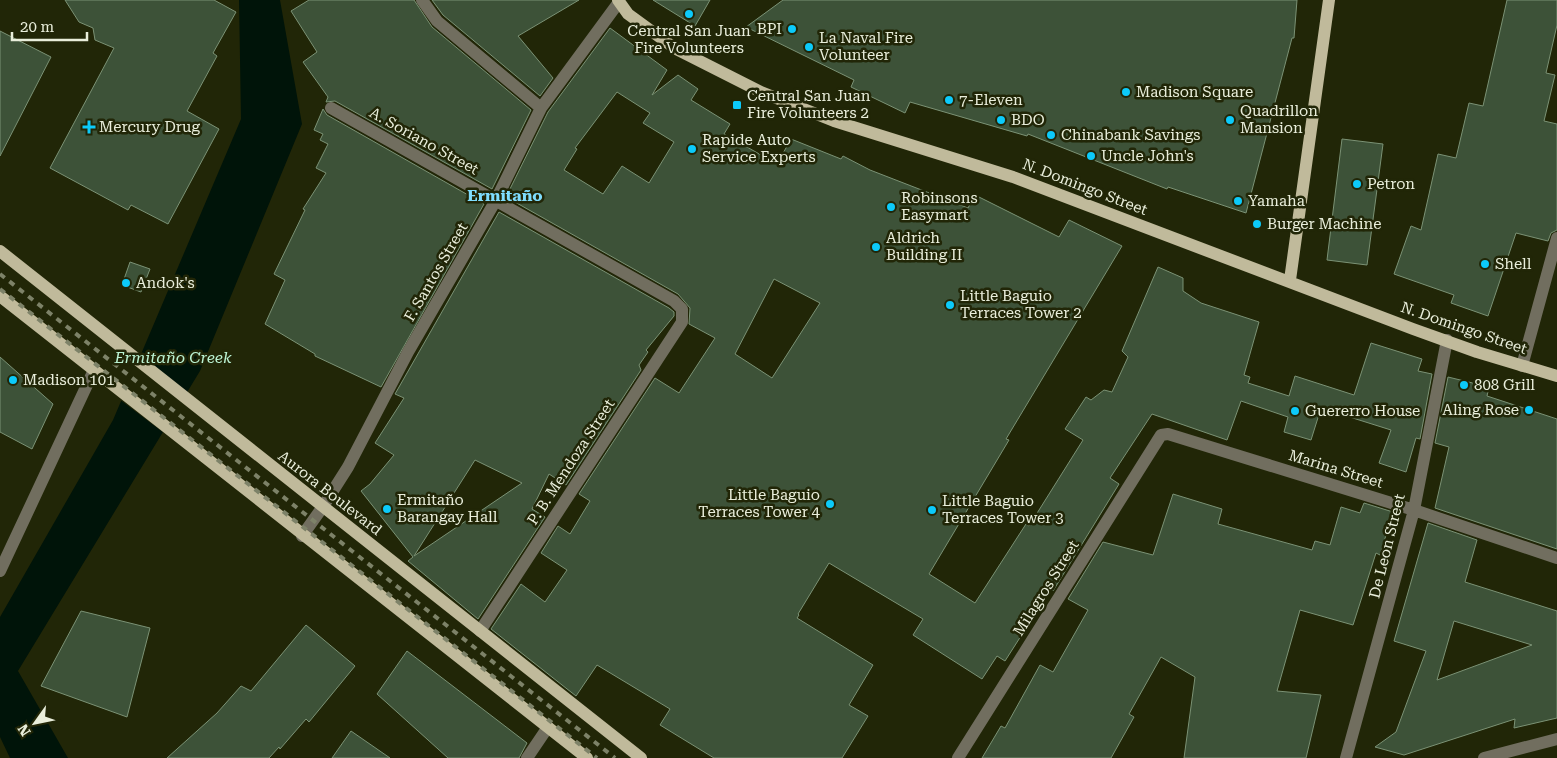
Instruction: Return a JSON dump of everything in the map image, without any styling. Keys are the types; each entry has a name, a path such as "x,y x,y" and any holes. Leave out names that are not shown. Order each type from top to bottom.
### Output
{"main road":[{"path":"1290,280 1329,0"},
{"name":"N. Domingo Street","path":"618,1 628,14 676,49 761,92 834,121 1013,177 1447,340 1557,376"},
{"name":"Aurora Boulevard","path":"0,251 322,508 641,758"},
{"path":"0,296 302,536 587,758"}],"street":[{"path":"422,0 436,21 541,108"},
{"name":"F. Santos Street","path":"302,536 348,467 408,352 496,200 541,108 618,1"},
{"name":"A. Soriano Street","path":"331,108 674,301 682,309"},
{"path":"1522,366 1557,238"},
{"name":"P. B. Mendoza Street","path":"480,631 682,322 682,309"},
{"name":"De Leon Street","path":"1346,758 1414,510 1447,340"},
{"path":"0,571 94,370"},
{"name":"Marina Street","path":"1161,435 1168,434 1414,510 1557,558"},
{"name":"Milagros Street","path":"958,758 1161,435"},
{"path":"527,758 548,727"},
{"path":"1484,758 1557,739"}],"water":[{"name":"Ermitaño Creek","path":"239,0 280,0 302,124 200,371 18,671 68,758 10,758 0,737 0,617 113,420 241,119"}],"pier":[{"path":"137,358 188,396 164,433 119,399"}],"building":[{"path":"65,0 214,0 236,12 213,53 217,56 187,111 219,129 168,224 131,205 128,210 50,168 114,48 95,40 93,28 79,22"},
{"path":"309,0 414,0 432,27 531,110 492,189 335,101 326,102 328,97 303,62 317,52 291,11"},
{"path":"432,0 579,0 518,36 553,78 540,96 443,15"},
{"name":"Central San Juan Fire Volunteers","path":"653,0 710,0 695,26"},
{"path":"783,0 1297,0 1294,38 1292,38 1246,213 1168,187 1167,189 1028,134 1027,136 910,102 905,113 851,87 854,80 746,27"},
{"path":"1507,0 1557,0 1557,25 1546,73 1555,75 1544,121 1557,124 1557,230 1551,233 1548,241 1516,233 1488,316 1451,303 1454,295 1394,274 1411,226 1421,230 1438,154 1456,158 1469,103 1483,106"},
{"path":"610,28 667,70 652,95 678,75 698,89 691,100 730,124 724,134 777,164 791,139 841,159 843,156 870,170 968,208 975,195 1059,237 1069,220 1122,246 1006,439 1009,440 929,574 975,603 1026,524 1029,526 1083,440 1065,429 1086,397 1091,400 1104,390 1112,392 1128,357 1122,351 1158,267 1183,278 1183,291 1201,303 1259,322 1244,375 1250,377 1248,383 1289,396 1295,376 1354,395 1371,343 1422,359 1418,371 1432,374 1420,439 1416,438 1406,472 1379,463 1391,430 1321,408 1311,440 1284,432 1288,417 1241,401 1227,440 1152,414 1110,478 1119,484 1053,591 1051,589 1005,661 997,656 982,679 913,635 923,619 829,563 797,618 873,665 849,705 868,716 842,758 714,758 660,725 670,709 597,665 576,696 491,629 521,584 545,602 567,570 541,553 558,526 570,534 590,501 579,494 655,378 679,393 715,338 689,324 690,308 678,294 506,197 548,112","holes":["617,92 650,113 643,123 674,142 649,183 622,166 603,194 564,170 577,149 575,148","774,279 820,303 772,378 735,354"]},
{"path":"0,31 51,57 0,156"},
{"path":"323,109 327,115 484,204 381,387 315,356 315,354 265,324 285,280 274,274 305,210 303,209 326,173 316,168 328,144 320,140 323,134 314,130"},
{"name":"Petron","path":"1342,139 1383,144 1367,265 1327,260"},
{"path":"499,212 674,312 674,316 646,350 648,352 639,365 641,370 566,485 549,474 532,509 545,517 478,619 408,561 413,557 361,491 370,484 394,455 375,443 404,398 395,394","holes":["475,460 522,483 414,556"]},
{"path":"130,262 150,269 141,292 122,285"},
{"name":"Madison 101","path":"0,357 53,404 32,449 0,432"},
{"path":"1448,377 1489,387 1487,396 1557,419 1557,549 1435,508 1449,447 1435,443"},
{"path":"1173,494 1222,509 1218,524 1312,550 1315,541 1330,545 1341,507 1360,513 1364,503 1393,512 1380,555 1376,553 1353,625 1300,610 1277,691 1321,695 1306,758 1184,758 1195,677 1161,657 1129,714 1134,717 1111,758 982,758 1001,726 1005,728 1040,665 1053,672 1088,610 1068,599 1103,542 1153,555"},
{"path":"1428,523 1477,540 1465,582 1557,611 1557,718 1514,728 1515,719 1404,755 1375,747 1396,732 1426,651 1394,641","holes":["1454,621 1532,645 1437,680"]},
{"path":"81,611 150,628 127,717 41,686"},
{"path":"306,625 355,666 309,722 306,719 280,749 279,747 269,758 167,758 217,713 241,686 251,691"},
{"path":"407,651 527,743 519,758 448,758 377,694"},
{"path":"351,731 390,758 332,758"}],"railway":[{"path":"0,274 615,758"},
{"path":"0,289 597,758"}],"place":[{"name":"Central San Juan Fire Volunteers","path":"689,14"},
{"name":"BPI","path":"792,29"},
{"name":"La Naval Fire Volunteer","path":"809,47"},
{"name":"Madison Square","path":"1126,92"},
{"name":"7-Eleven","path":"949,100"},
{"name":"Central San Juan Fire Volunteers 2","path":"737,105"},
{"name":"BDO","path":"1001,120"},
{"name":"Quadrillon Mansion","path":"1230,120"},
{"name":"Mercury Drug","path":"89,127"},
{"name":"Chinabank Savings","path":"1051,135"},
{"name":"Rapide Auto Service Experts","path":"692,149"},
{"name":"Uncle John's","path":"1091,156"},
{"name":"Petron","path":"1357,184"},
{"name":"Yamaha","path":"1238,201"},
{"name":"Robinsons Easymart","path":"891,207"},
{"name":"Burger Machine","path":"1257,224"},
{"name":"Aldrich Building II","path":"876,247"},
{"name":"Shell","path":"1485,264"},
{"name":"Andok's","path":"126,283"},
{"name":"Little Baguio Terraces Tower 2","path":"950,305"},
{"name":"Madison 101","path":"13,380"},
{"name":"808 Grill","path":"1464,385"},
{"name":"Aling Rose","path":"1529,410"},
{"name":"Guererro House","path":"1295,411"},
{"name":"Little Baguio Terraces Tower 4","path":"830,504"},
{"name":"Ermitaño Barangay Hall","path":"387,509"},
{"name":"Little Baguio Terraces Tower 3","path":"932,510"}],"district":[{"name":"Ermitaño","path":"505,195"}]}
